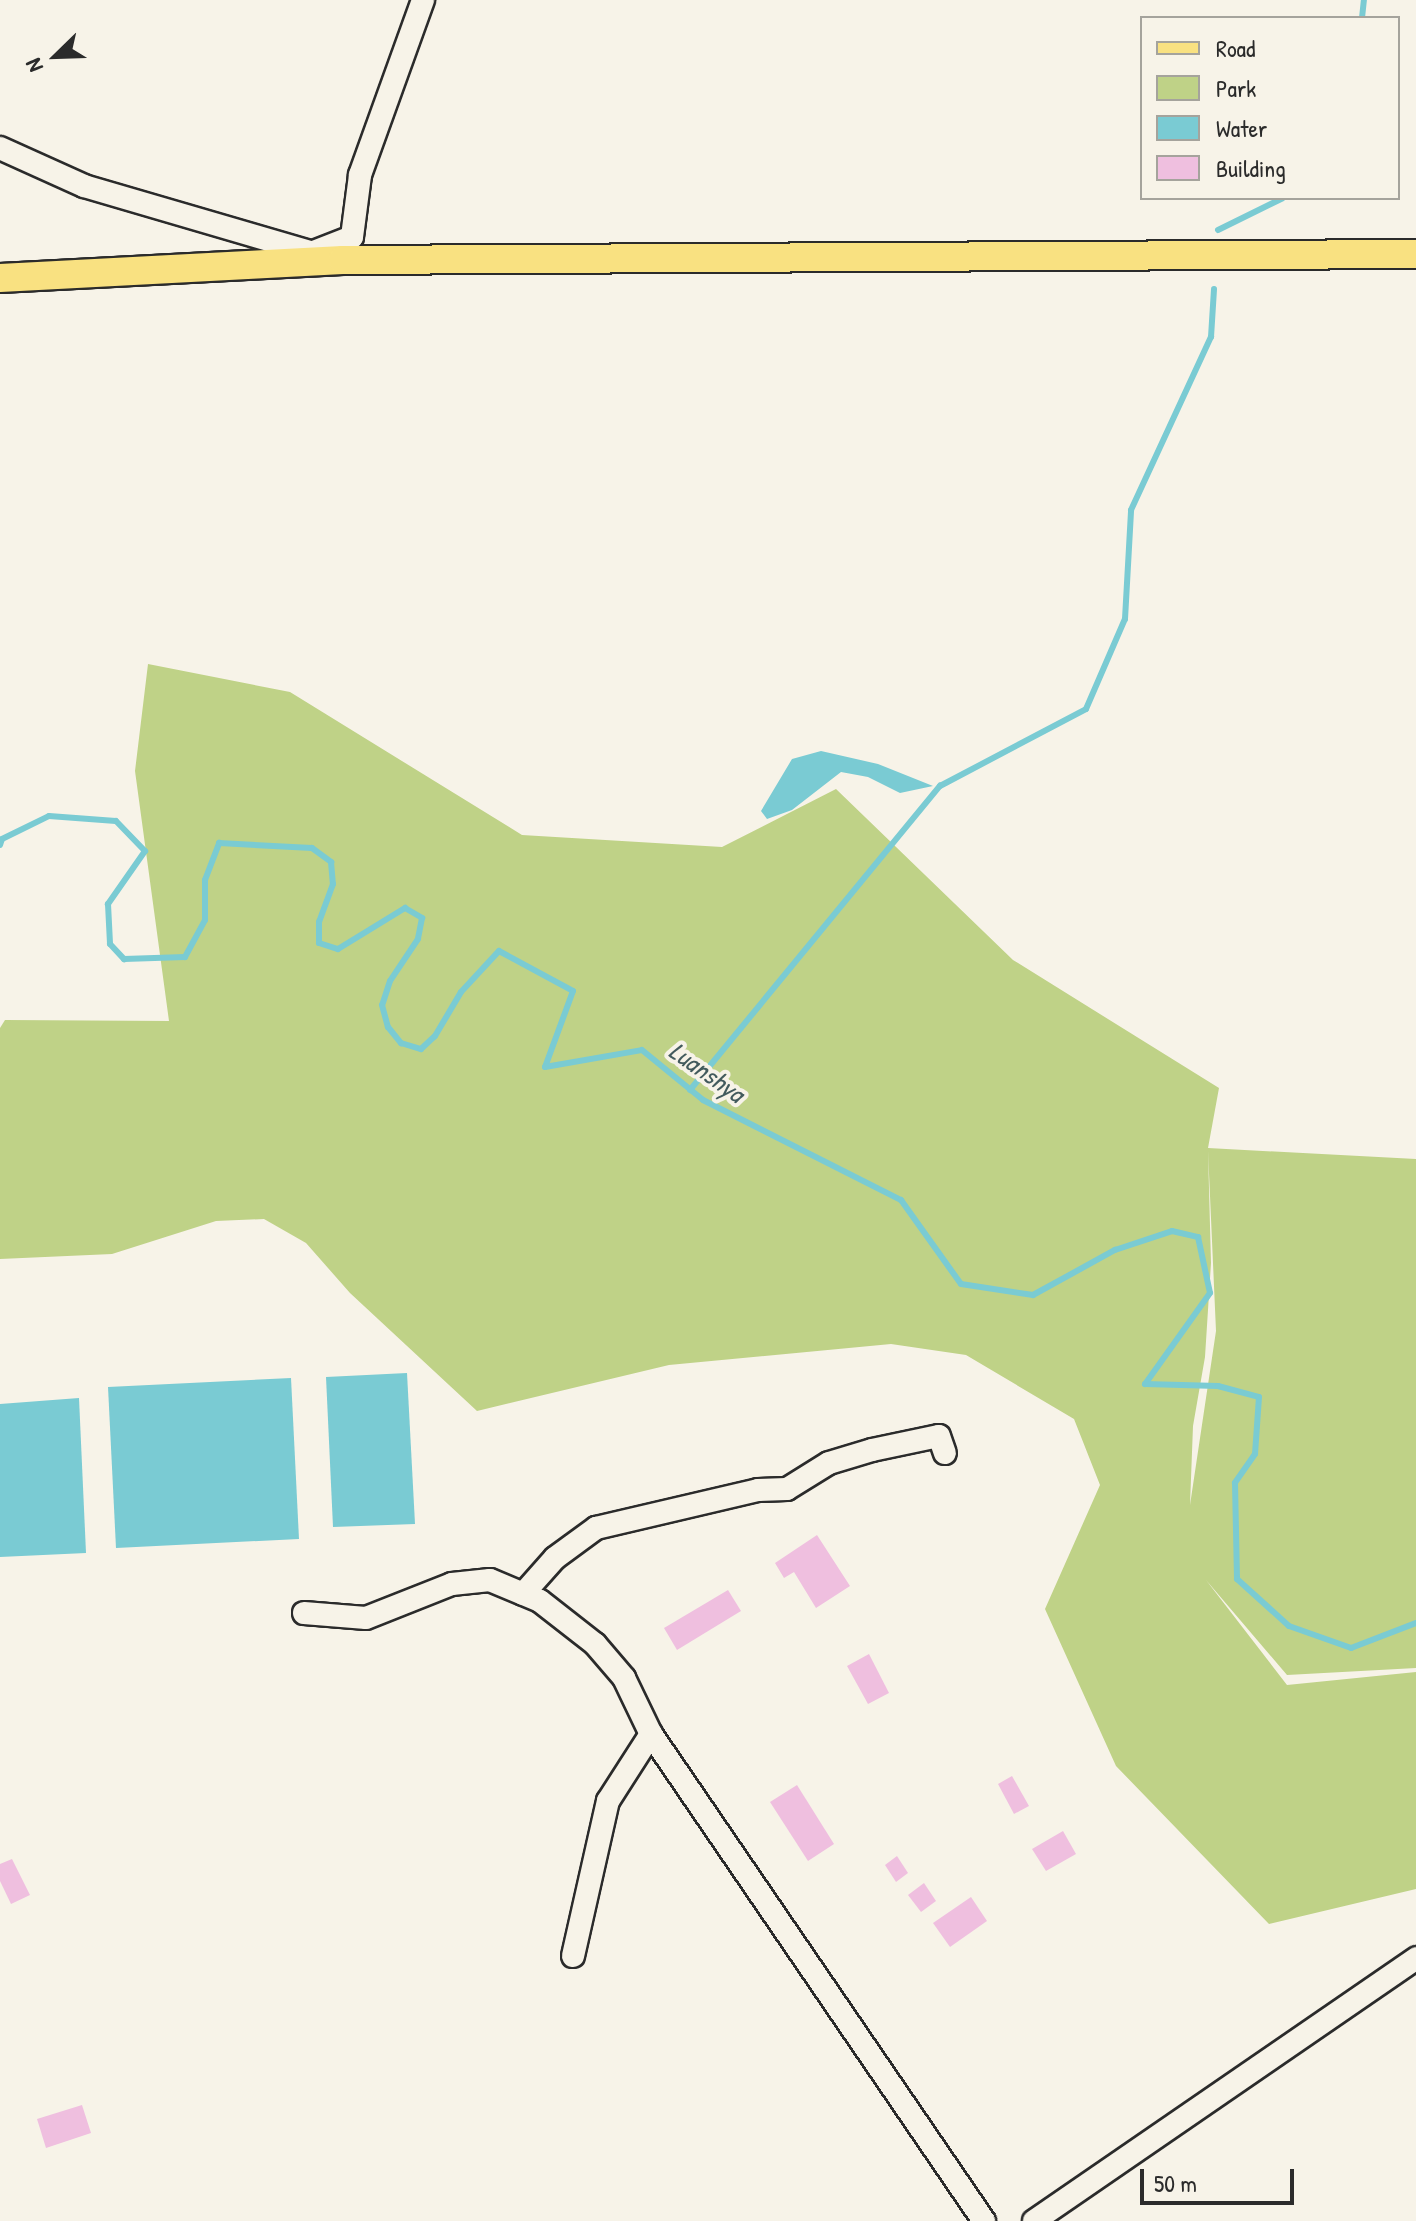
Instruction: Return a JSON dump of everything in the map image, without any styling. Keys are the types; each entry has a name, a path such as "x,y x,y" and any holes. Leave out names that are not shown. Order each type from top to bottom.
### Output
{"main road":[{"path":"0,278 343,260 1416,254"}],"street":[{"path":"311,253 352,237 360,175 423,0"},
{"path":"0,148 84,186 343,260"},
{"path":"523,1594 555,1558 596,1528 758,1490 787,1489 829,1463 872,1450 939,1436 945,1453"},
{"path":"304,1613 366,1618 452,1584 490,1580 540,1601 595,1644 624,1678 651,1734 984,2221"},
{"path":"573,1956 608,1801 651,1734"},
{"path":"1034,2221 1416,1958"}],"green space":[{"path":"148,664 290,692 522,835 722,847 836,789 1013,960 1219,1088 1208,1148 1416,1159 1416,1668 1287,1675 1206,1580 1287,1685 1416,1672 1416,1889 1269,1924 1116,1766 1045,1609 1100,1485 1074,1419 966,1355 891,1344 669,1365 477,1411 350,1293 306,1243 264,1219 216,1221 112,1254 0,1259 0,1028 5,1020 169,1021 135,771","holes":["1208,1151 1216,1331 1190,1505 1193,1426 1205,1357 1211,1263"]}],"water":[{"path":"821,751 878,764 933,786 900,793 868,777 841,772 792,810 767,819 761,811 792,759"},
{"path":"407,1373 415,1524 333,1527 326,1377"},
{"path":"291,1378 299,1539 116,1548 108,1387"},
{"path":"79,1398 86,1553 0,1557 0,1404"}],"building":[{"path":"817,1535 850,1586 816,1608 794,1572 784,1578 775,1563"},
{"path":"728,1590 741,1611 677,1650 664,1628"},
{"path":"869,1654 889,1693 868,1704 847,1666"},
{"path":"1012,1776 1029,1806 1014,1814 998,1784"},
{"path":"797,1785 834,1844 808,1861 770,1802"},
{"path":"1063,1831 1076,1854 1046,1871 1032,1849"},
{"path":"897,1856 908,1873 896,1882 885,1865"},
{"path":"12,1859 30,1895 11,1904 0,1881 0,1864"},
{"path":"924,1883 936,1901 921,1912 908,1895"},
{"path":"971,1897 987,1921 950,1947 933,1923"},
{"path":"82,2105 91,2133 46,2148 37,2119"}],"waterway":[{"path":"1362,16 1364,0"},
{"path":"1218,230 1279,200"},
{"path":"690,1090 940,786 1086,709 1125,619 1131,510 1211,337 1214,289"},
{"name":"Luanshya","path":"0,845 2,839 49,816 116,821 145,851 108,904 110,944 124,959 185,957 205,920 205,880 219,843 312,848 331,862 333,884 319,922 319,943 338,949 405,908 422,918 418,939 390,981 382,1005 388,1027 401,1043 421,1049 435,1036 461,992 499,951 573,991 545,1067 642,1050 703,1100 901,1200 961,1284 1033,1295 1115,1250 1172,1231 1198,1237 1210,1293 1145,1384 1218,1386 1259,1397 1255,1454 1235,1483 1237,1579 1289,1626 1351,1648 1416,1623"}]}
